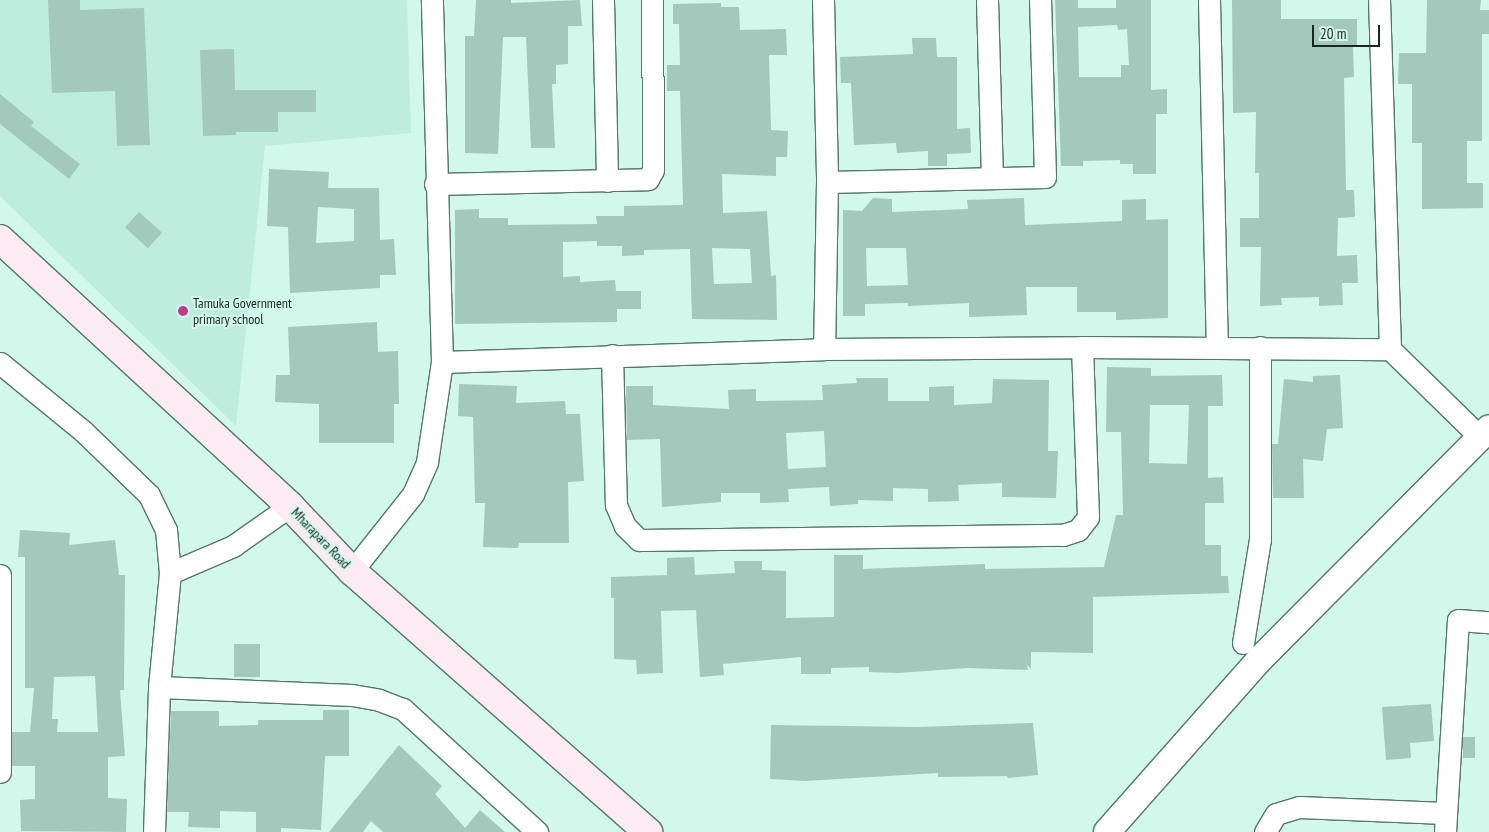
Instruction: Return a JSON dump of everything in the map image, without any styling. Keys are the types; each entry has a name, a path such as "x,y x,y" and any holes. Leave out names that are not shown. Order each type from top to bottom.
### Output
{"main road":[{"name":"Mharapara Road","path":"0,238 290,506 352,571 648,832"}],"street":[{"path":"352,571 413,494 427,462 442,362 435,184 432,0"},
{"path":"603,0 607,181"},
{"path":"435,184 607,181 648,178 653,170 652,0"},
{"path":"823,0 827,182 824,350"},
{"path":"987,0 992,178"},
{"path":"827,182 1045,177 1040,0"},
{"path":"1209,0 1217,347"},
{"path":"1378,0 1390,349"},
{"path":"442,362 612,355 824,350 1082,347 1390,349 1485,432 1260,659 1107,832"},
{"path":"612,355 616,505 625,526 639,540 1063,535 1078,530 1088,518 1082,347"},
{"path":"1244,644 1260,539 1260,347"},
{"path":"0,363 83,430 148,495 166,530 170,573 159,687 154,832"},
{"path":"170,573 232,546 290,506"},
{"path":"0,575 0,772"},
{"path":"1265,832 1276,814 1299,807 1445,823 1458,620 1489,622"},
{"path":"159,687 352,695 395,706 404,710 537,832"}],"shaded area":[{"name":"Tamuka Government primary school","path":"0,0 407,0 411,133 265,146 236,426 0,196"}],"building":[{"path":"48,0 80,0 80,10 144,8 150,145 117,146 115,91 52,93"},
{"path":"476,0 511,0 511,3 580,0 582,26 568,26 568,64 556,65 556,84 552,84 555,148 531,148 526,37 503,37 498,154 465,153 465,36 474,36"},
{"path":"1055,0 1078,0 1078,8 1116,8 1116,0 1151,0 1151,90 1167,89 1167,114 1156,114 1156,174 1133,174 1133,164 1120,164 1120,160 1083,161 1083,166 1061,166","holes":["1117,25 1118,30 1127,29 1129,65 1121,65 1121,77 1079,77 1078,27"]},
{"path":"1232,0 1281,0 1281,19 1357,19 1357,46 1353,46 1354,77 1344,78 1346,190 1354,190 1355,217 1338,218 1337,256 1357,255 1358,283 1342,283 1343,305 1319,306 1319,297 1281,298 1282,305 1260,306 1261,247 1240,247 1240,218 1259,218 1259,173 1255,173 1256,112 1233,113"},
{"path":"1427,0 1481,0 1480,10 1489,10 1489,34 1482,34 1482,141 1467,141 1467,183 1483,183 1483,208 1422,209 1422,143 1412,143 1412,84 1398,84 1399,53 1426,53"},
{"path":"721,3 721,7 739,7 740,30 786,29 787,55 769,55 771,130 788,131 787,157 776,157 776,176 722,174 723,213 767,211 771,276 776,275 777,320 692,319 690,249 644,250 644,255 622,256 622,246 597,246 597,241 563,242 563,277 580,276 580,282 615,280 616,291 641,291 641,309 617,309 617,322 455,324 455,210 479,209 479,218 508,218 508,225 597,224 596,216 624,216 624,206 683,205 680,91 667,91 667,65 680,65 679,24 673,24 673,4","holes":["712,248 750,249 752,283 714,284"]},
{"path":"912,38 936,38 937,57 957,57 957,129 970,128 971,153 947,154 947,166 928,166 928,151 897,153 896,143 854,145 851,83 841,83 840,57 913,54"},
{"path":"234,49 235,90 316,90 316,112 278,112 278,132 236,132 236,135 203,136 200,50"},
{"path":"0,94 34,122 31,126 80,164 69,179 0,124"},
{"path":"269,169 329,172 328,188 379,188 380,240 394,239 396,275 380,275 380,288 290,293 288,227 267,226","holes":["318,207 354,209 354,241 316,243"]},
{"path":"873,198 892,199 892,212 968,209 967,200 1024,198 1025,225 1122,221 1122,200 1146,199 1146,220 1168,219 1168,318 1116,320 1116,312 1077,312 1077,287 1026,287 1027,315 969,317 969,303 908,306 908,303 865,304 865,316 843,316 843,210 862,211","holes":["866,248 906,248 908,285 867,286"]},
{"path":"139,212 162,233 148,248 125,228"},
{"path":"377,322 378,352 398,351 399,404 394,404 394,443 319,443 319,404 275,402 276,375 290,375 288,327"},
{"path":"1107,367 1151,368 1151,376 1222,375 1223,406 1208,406 1208,478 1223,477 1224,503 1205,503 1205,545 1221,545 1221,576 1228,576 1229,593 1093,597 1093,653 1031,652 1031,669 1027,665 1028,670 967,668 899,673 869,672 869,667 831,668 831,674 801,674 801,657 723,664 724,675 700,677 696,610 661,611 663,673 637,674 636,660 614,659 614,598 611,598 611,577 667,575 667,558 694,557 695,575 735,573 734,561 762,561 762,570 786,571 786,618 834,617 834,555 863,555 863,569 985,564 985,569 1104,567 1116,515 1123,515 1121,432 1106,432","holes":["1150,405 1189,405 1187,464 1149,463"]},
{"path":"1340,375 1343,428 1327,429 1323,461 1303,459 1304,498 1273,498 1272,444 1278,444 1284,379 1313,382 1313,376"},
{"path":"856,378 888,378 888,401 929,401 929,387 954,386 954,405 992,403 993,379 1049,380 1048,451 1058,451 1056,498 1002,497 1002,483 958,485 959,501 928,502 928,489 893,488 893,501 858,500 858,504 830,506 829,487 788,489 789,502 760,503 760,493 721,493 721,502 662,507 660,439 627,440 626,386 653,386 653,405 729,409 728,390 756,389 756,401 823,400 822,385 857,383","holes":["824,431 826,467 788,469 786,433"]},
{"path":"459,384 517,386 516,403 565,401 566,414 580,414 584,481 568,482 569,543 519,543 518,548 483,547 485,503 475,503 473,417 458,416"},
{"path":"20,530 70,533 69,545 115,540 119,575 125,575 124,690 120,690 125,756 108,757 108,798 127,799 126,832 21,831 20,800 35,799 35,766 12,766 12,732 30,732 34,688 25,688 25,557 18,557","holes":["95,676 98,732 57,732 58,719 52,719 54,677"]},
{"path":"234,644 260,644 260,677 234,677"},
{"path":"1431,704 1434,741 1410,743 1411,758 1386,760 1382,707"},
{"path":"323,710 349,710 349,756 325,756 321,830 281,828 281,832 256,832 256,812 220,811 220,828 188,827 189,812 167,812 171,711 219,711 219,726 258,725 258,720 323,720"},
{"path":"1033,723 1038,775 1008,778 1007,776 938,777 938,773 805,781 770,779 771,725 918,727"},
{"path":"1463,737 1475,737 1475,758 1463,758"},
{"path":"399,745 442,786 435,794 465,828 480,810 505,832 383,832 371,821 363,832 329,832"}],"place":[{"name":"Tamuka Government primary school","path":"183,311"}]}
